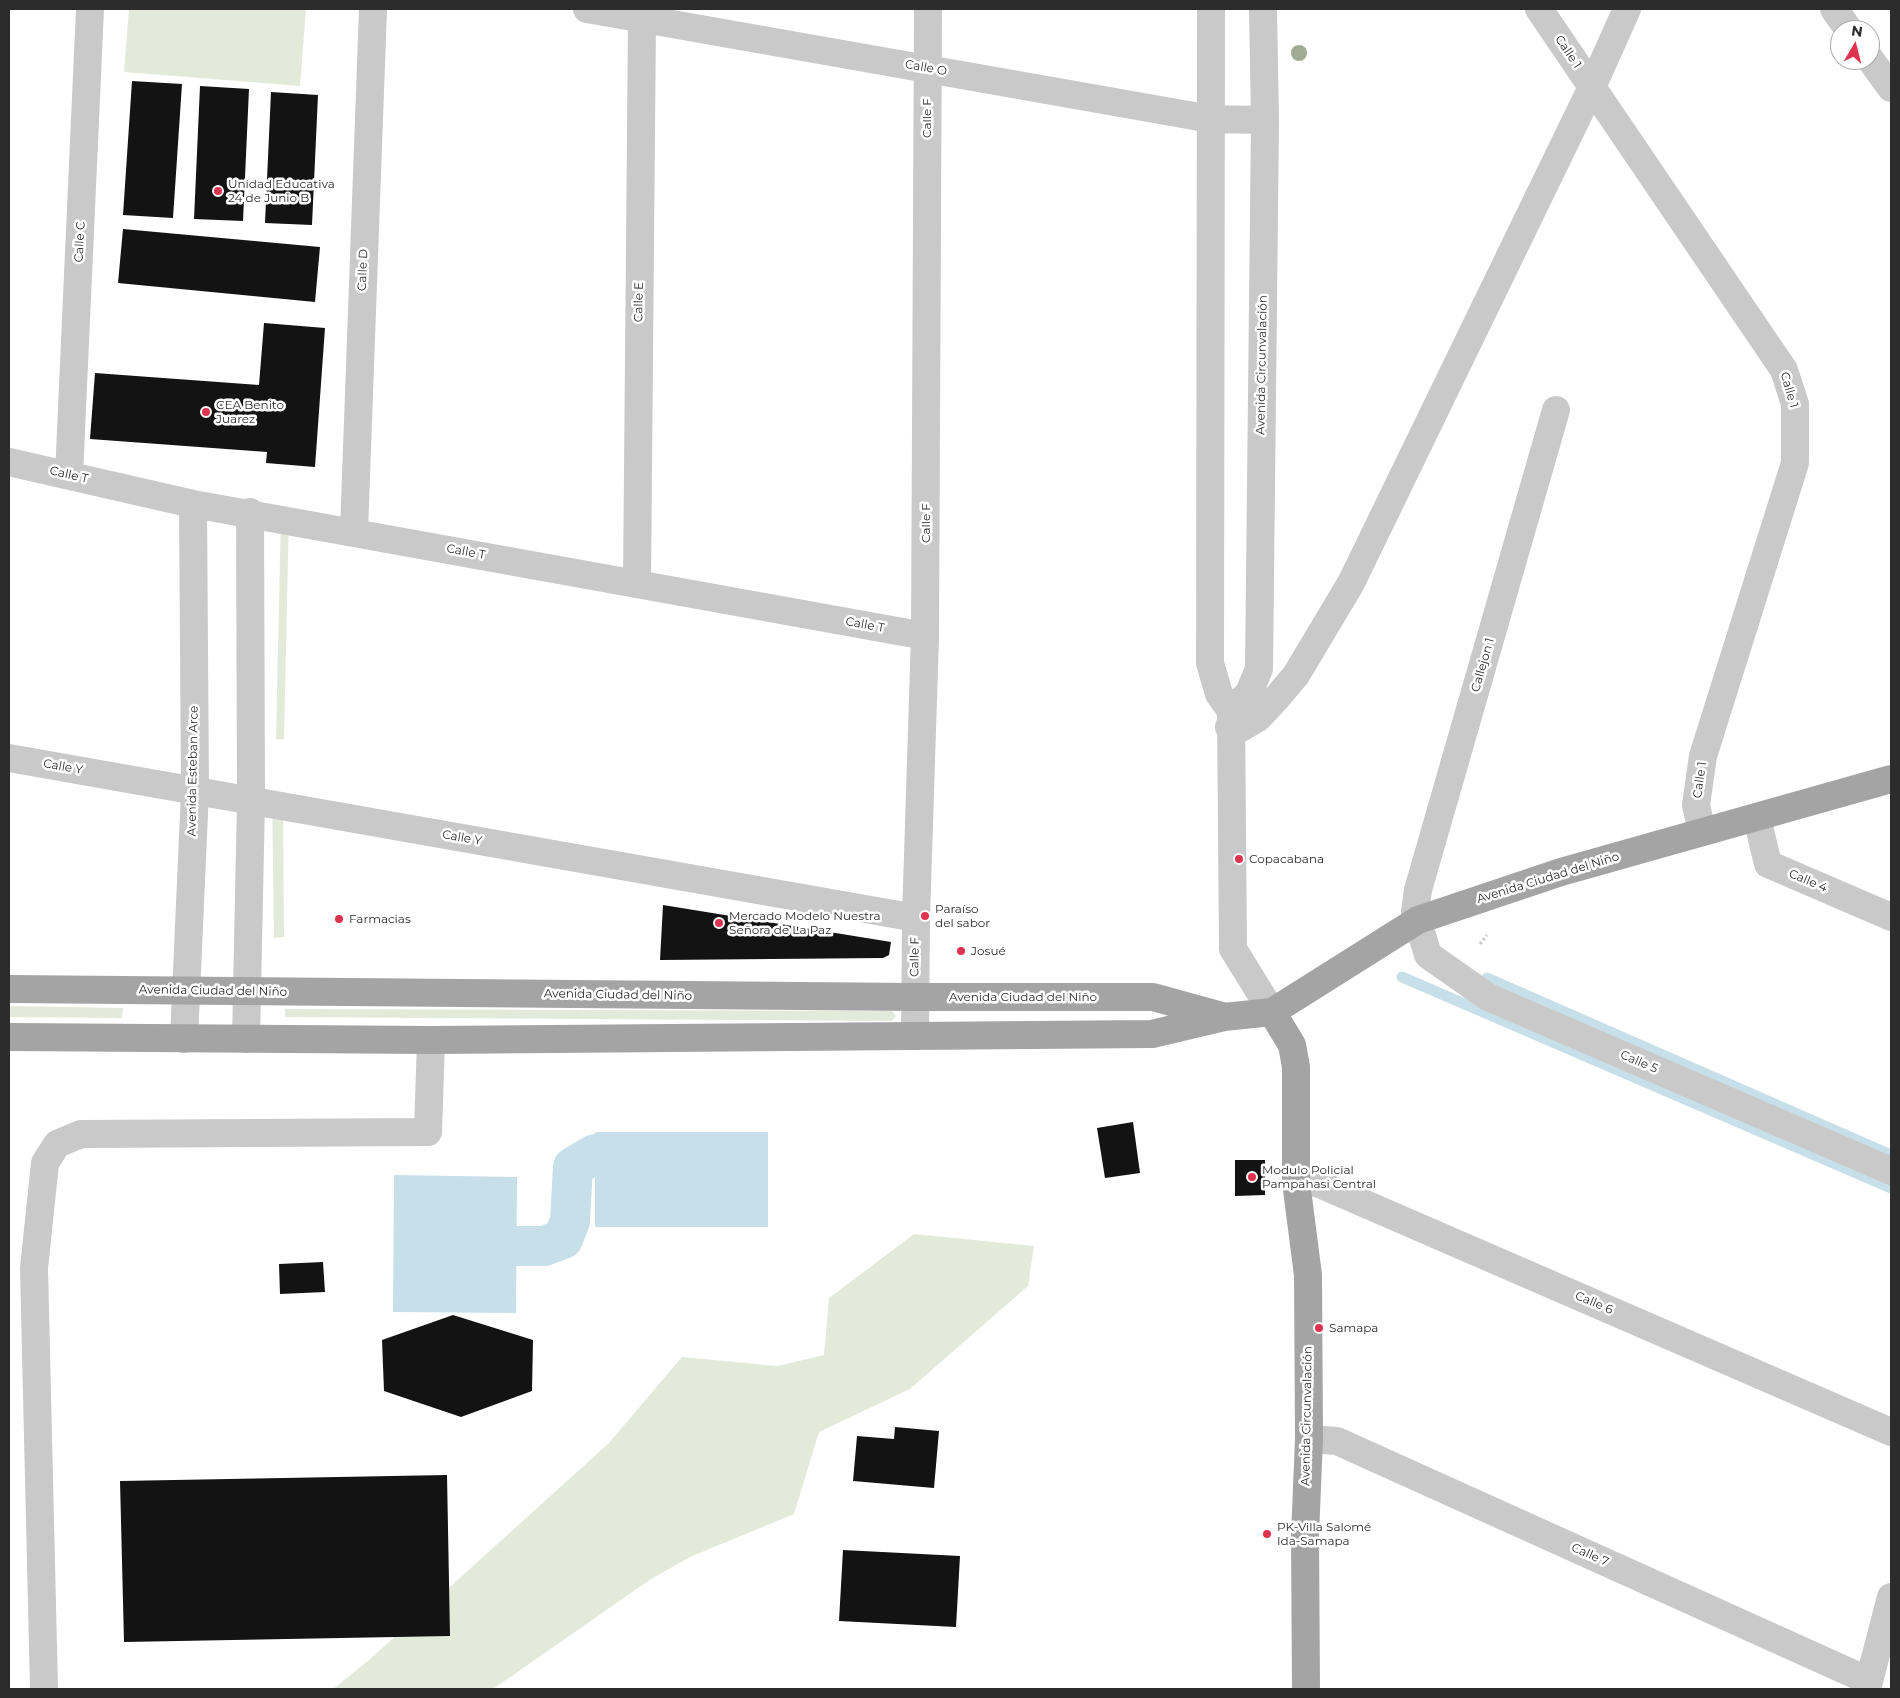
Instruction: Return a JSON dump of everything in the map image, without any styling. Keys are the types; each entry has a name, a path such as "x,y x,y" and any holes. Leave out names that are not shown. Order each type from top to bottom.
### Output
{"main road":[{"name":"Avenida Ciudad del Niño","path":"9,1037 431,1040 1152,1034 1224,1017 1272,1012 1418,920 1561,872 1891,779"},
{"name":"Avenida Ciudad del Niño","path":"9,989 914,998 1153,997 1224,1017"},
{"name":"Avenida Circunvalación","path":"1272,1012 1292,1045 1296,1067 1296,1182 1308,1275 1309,1439 1305,1535 1306,1689"}],"street":[{"name":"Calle C","path":"69,475 90,9"},
{"name":"Calle D","path":"354,531 372,9"},
{"name":"Calle O","path":"588,9 1211,119 1265,120"},
{"name":"Calle F","path":"915,1036 916,918 926,636 928,9"},
{"path":"1211,9 1210,663 1219,694 1230,719 1242,728 1258,718 1296,675 1351,583 1592,87 1627,9"},
{"name":"Avenida Circunvalación","path":"1263,9 1265,120 1259,669 1249,693 1230,719 1233,949 1272,1012"},
{"name":"Calle 1","path":"1539,9 1784,370 1795,404 1795,463 1703,756 1696,805 1702,832"},
{"path":"1834,9 1842,20"},
{"name":"Calle E","path":"637,583 642,20"},
{"path":"1878,70 1891,88"},
{"name":"Callejon 1","path":"1418,920 1415,912 1418,890 1556,410"},
{"name":"Calle T","path":"9,462 194,504 250,512 926,636"},
{"name":"Avenida Esteban Arce","path":"184,1039 195,791 194,504"},
{"path":"246,1039 251,801 250,512"},
{"name":"Calle Y","path":"9,758 916,918"},
{"name":"Calle 4","path":"1757,818 1768,864 1891,917"},
{"name":"Calle 5","path":"1418,920 1428,955 1488,997 1891,1171"},
{"path":"44,1689 34,1268 45,1163 58,1144 81,1134 428,1132 431,1040"},
{"name":"Calle 6","path":"1296,1182 1317,1183 1891,1432"},
{"name":"Calle 7","path":"1309,1439 1337,1441 1868,1685"},
{"path":"1868,1685 1891,1597"}],"green space":[{"path":"129,9 306,9 300,86 124,72"},
{"path":"281,512 289,513 284,739 276,739"},
{"path":"283,792 284,937 274,938 272,793"},
{"path":"9,1006 123,1008 122,1018 9,1017"},
{"path":"285,1009 892,1011 896,1016 892,1021 285,1017"},
{"path":"914,1234 1034,1246 1028,1286 910,1389 819,1432 794,1514 690,1557 651,1579 493,1689 333,1689 369,1660 609,1443 682,1357 777,1366 824,1355 829,1298"}],"water":[{"path":"595,1132 768,1132 768,1227 595,1227"},
{"path":"394,1175 517,1177 516,1313 393,1312"}],"building":[{"path":"132,81 182,84 173,218 123,215"},
{"path":"200,86 249,89 243,221 194,219"},
{"path":"271,92 318,95 312,225 265,223"},
{"path":"123,229 320,247 315,302 118,283"},
{"name":"CEA Benito Juarez","path":"264,323 325,328 315,467 266,463 267,452 90,439 95,373 259,385"},
{"name":"Mercado Modelo Nuestra Señora de La Paz","path":"663,905 891,942 889,955 883,958 660,960"},
{"path":"1133,1122 1140,1173 1105,1178 1097,1128"},
{"path":"1235,1160 1265,1160 1265,1195 1235,1196"},
{"path":"323,1262 325,1292 280,1294 279,1264"},
{"path":"453,1315 533,1340 532,1391 461,1417 384,1391 382,1340"},
{"path":"895,1427 939,1431 934,1488 853,1481 857,1436 894,1439"},
{"path":"447,1475 450,1636 124,1642 120,1481"},
{"path":"843,1550 960,1556 956,1627 839,1621"}],"waterway":[{"path":"1402,977 1891,1188"},
{"path":"1487,978 1891,1155"},
{"path":"516,1246 544,1246 563,1239 570,1221 573,1167 595,1154"}],"place":[{"name":"Unidad Educativa 24 de Junio B","path":"218,191"},
{"name":"CEA Benito Juarez","path":"206,412"},
{"name":"Copacabana","path":"1239,859"},
{"name":"Paraíso del sabor","path":"925,916"},
{"name":"Farmacias","path":"339,919"},
{"name":"Mercado Modelo Nuestra Señora de La Paz","path":"719,923"},
{"name":"Josué","path":"961,951"},
{"name":"Modulo Policial Pampahasi Central","path":"1252,1177"},
{"name":"Samapa","path":"1319,1328"},
{"name":"PK-Villa Salomé Ida-Samapa","path":"1267,1534"}]}
